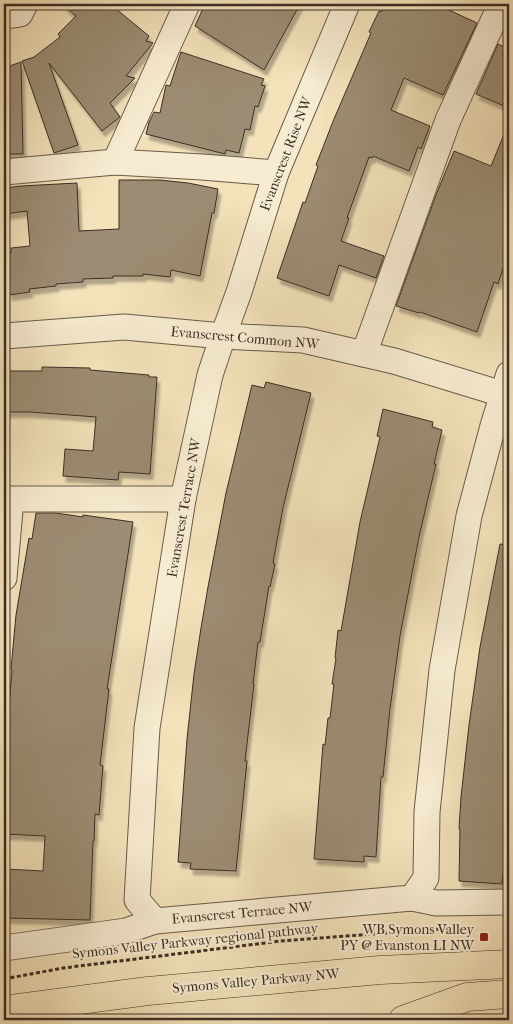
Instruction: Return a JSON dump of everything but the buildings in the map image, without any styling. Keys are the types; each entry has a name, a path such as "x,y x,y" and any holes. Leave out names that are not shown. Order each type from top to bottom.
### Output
{"main road":[{"name":"Symons Valley Parkway NW","path":"4,1010 177,988 380,970 509,964"},
{"path":"403,1020 467,997 509,994"}],"street":[{"path":"4,16 20,14 25,4"},
{"path":"115,162 187,4"},
{"name":"Evanscrest Rise NW","path":"223,336 239,292 276,173 346,4"},
{"path":"364,354 448,120 501,4"},
{"path":"4,172 115,162 276,173"},
{"name":"Evanscrest Common NW","path":"4,336 124,327 223,336 303,340 507,388"},
{"name":"Evanscrest Terrace NW","path":"223,336 210,375 183,499 147,728 136,900 156,921 412,898 436,902 509,902"},
{"path":"412,898 426,878 427,812 442,670 469,516 507,388"},
{"path":"4,578 11,499 183,499"},
{"path":"4,948 126,931 156,921"}],"path":[{"name":"Symons Valley Parkway regional pathway","path":"4,979 64,968 281,941 454,928"}],"place":[{"name":"WB Symons Valley PY @ Evanston LI NW","path":"484,937"}]}
